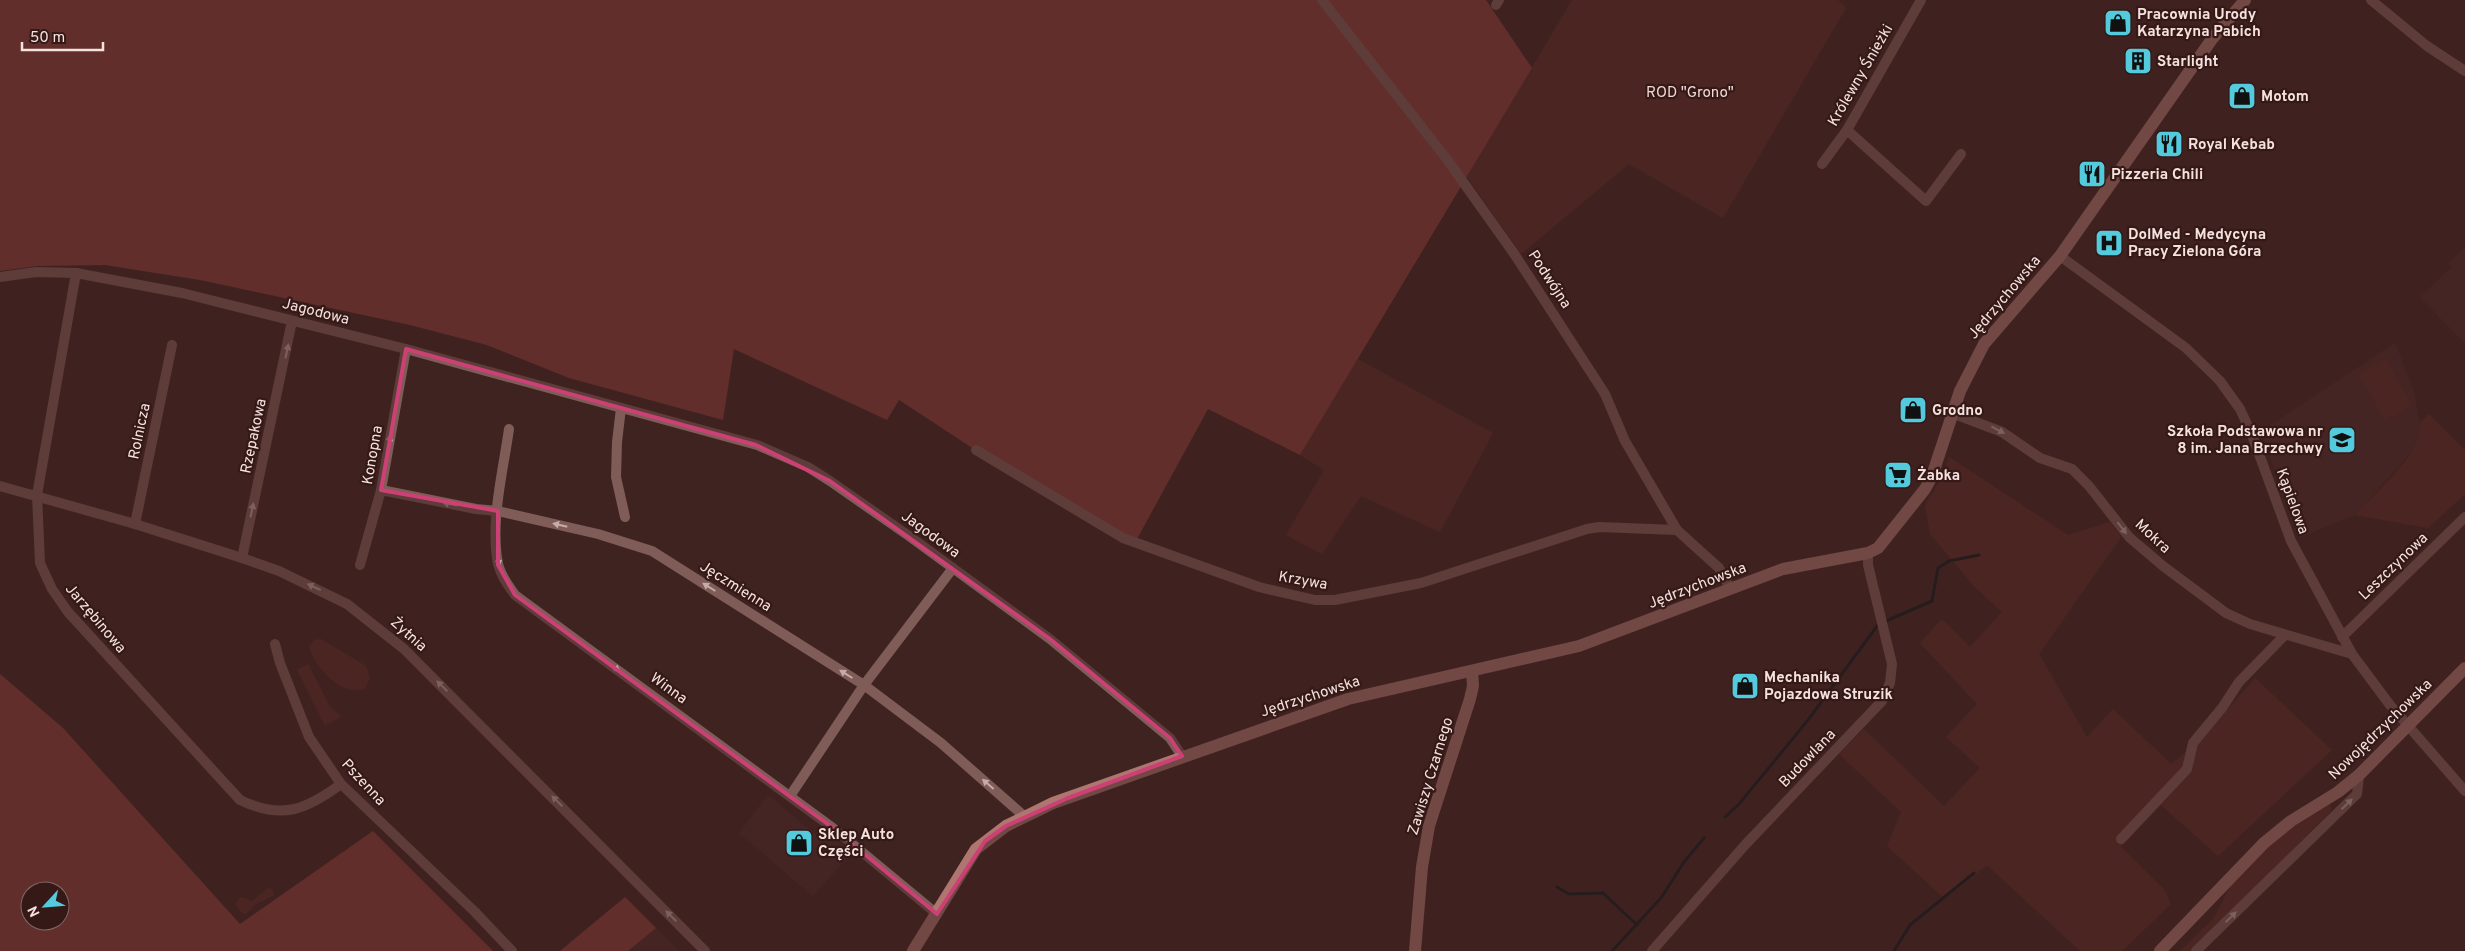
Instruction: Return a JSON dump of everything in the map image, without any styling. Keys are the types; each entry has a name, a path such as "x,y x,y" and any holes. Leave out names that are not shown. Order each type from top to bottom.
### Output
{"main road":[{"name":"Jędrzychowska","path":"918,949 976,850 994,833 1024,816 1182,756 1348,699 1579,646 1730,588 1788,568 1868,553 1885,541 1925,489 1932,476 1952,412 1970,369 1988,338 2060,256 2212,39 2245,0"},
{"name":"Nowojędrzychowska","path":"2160,951 2264,843 2291,821 2338,792 2359,775 2465,668"},
{"name":"Zawiszy Czarnego","path":"1415,951 1422,867 1429,826 1470,699 1473,686 1472,671"}],"street":[{"name":"Podwójna","path":"1322,0 1446,158 1516,255 1604,394 1625,441 1677,530 1718,568 1730,588"},
{"name":"Królewny Śnieżki","path":"1822,164 1847,130 1921,0"},
{"path":"2371,0 2427,46 2465,71"},
{"path":"1847,130 1926,201 1961,154"},
{"name":"Kąpielowa","path":"2060,256 2186,348 2220,381 2240,408 2260,457 2284,526 2352,654 2385,699 2410,724 2463,785"},
{"name":"Jagodowa","path":"0,277 36,272 76,273 182,293 406,349 758,445 808,467 953,568 1080,663 1170,738 1182,756"},
{"name":"Jarzębinowa","path":"76,273 37,495 40,563 52,589 64,608 240,800 258,808 278,812 294,809 325,796 341,784"},
{"name":"Rzepakowa","path":"242,558 292,321"},
{"name":"Rolnicza","path":"135,524 172,345"},
{"name":"Konopna","path":"360,565 381,490 406,349"},
{"path":"621,408 616,442 616,477 625,517"},
{"name":"Mokra","path":"1952,412 2002,432 2040,458 2072,470 2089,486 2129,537 2163,566 2226,613 2246,623 2352,654"},
{"name":"Winna","path":"509,429 496,536 498,565 504,580 515,595 790,796 877,863 937,914"},
{"name":"Krzywa","path":"976,450 1123,538 1259,587 1325,601 1393,590 1437,579 1587,529 1600,527 1677,530"},
{"name":"Żytnia","path":"0,486 135,524 279,571 328,594 383,630 453,696 706,951"},
{"name":"Jęczmienna","path":"381,490 476,510 498,511 598,534 652,551 864,685 941,743 1024,816"},
{"name":"Leszczynowa","path":"2342,637 2465,517"},
{"name":"Budowlana","path":"1652,951 1745,845 1882,701 1890,683 1892,664 1868,565 1868,553"},
{"path":"790,796 864,685 953,568"},
{"path":"2121,839 2187,770 2193,743 2222,708 2239,682 2284,635"},
{"name":"Pszenna","path":"276,644 280,663 309,736 341,784 475,912 512,951"},
{"path":"2196,951 2358,794 2359,775"}],"highlighted area":[{"path":"406,349 756,445 830,481 1050,639 1170,738 1182,756 1068,798 1006,826 985,841 937,914 833,828 515,595 498,565 498,511 381,490"}],"shaded area":[{"path":"0,0 1486,0 1532,68 1300,455 1208,409 1137,539 1075,510 1015,476 899,400 887,420 734,349 723,420 569,378 487,345 410,325 200,280 105,265 37,266 0,271"},
{"path":"2465,248 2465,339 2463,341 2420,297 2452,267 2449,263"},
{"name":"Szkoła Podstawowa nr 8 im. Jana Brzechwy","path":"2395,343 2414,392 2421,432 2415,448 2355,515 2303,536 2276,474 2262,431"},
{"path":"0,674 63,728 240,924 373,831 493,951 0,951"},
{"path":"768,795 823,841 828,834 852,852 813,896 739,833"},
{"path":"625,897 656,928 628,951 560,951"},
{"path":"656,928 679,951 628,951"}],"green space":[{"name":"ROD \"Grono\"","path":"1572,0 1838,0 1846,8 1723,218 1629,164 1521,254 1467,177"},
{"path":"1356,358 1493,433 1440,532 1361,496 1322,554 1286,535 1324,470 1300,455"},
{"path":"2386,359 2411,406 2385,420 2359,374"},
{"path":"2429,414 2465,450 2465,494 2428,528 2355,515 2407,459 2415,446 2420,423"},
{"path":"1949,457 2068,535 2110,522 2121,537 2039,654 2087,737 2113,709 2171,764 2199,742 2255,678 2332,750 2218,856 2161,805 2121,847 2164,889 2171,904 2122,951 2080,951 1987,865 1945,899 1887,846 1901,812 1839,754 1864,729 1944,806 1980,768 1946,737 1977,704 1920,643 1942,619 1970,647 2002,612 1974,586 1930,534 1925,505 1941,479"},
{"path":"321,639 366,666 370,678 365,689 347,689 323,672 309,647 314,640"},
{"path":"308,664 329,705 341,717 325,725 297,670"},
{"path":"2329,803 2332,809 2330,812 2191,951 2180,951 2213,919 2231,885 2267,847 2291,828"},
{"path":"268,888 272,889 274,895 253,906 246,914 243,914 237,907 236,902 241,897 252,901"}],"waterway":[{"path":"1886,621 1932,601 1938,568 1949,561 1979,555"},
{"path":"1725,817 1739,804 1808,720 1880,622"},
{"path":"1612,951 1661,898 1684,862 1704,838"},
{"path":"1894,951 1910,925 1974,873"},
{"path":"1557,887 1569,894 1603,893 1637,925"}],"place":[{"name":"Pracownia Urody Katarzyna Pabich","path":"2118,23"},
{"name":"Starlight","path":"2138,61"},
{"name":"Motom","path":"2242,96"},
{"name":"Royal Kebab","path":"2169,144"},
{"name":"Pizzeria Chili","path":"2092,174"},
{"name":"DolMed - Medycyna Pracy Zielona Góra","path":"2109,243"},
{"name":"Grodno","path":"1913,410"},
{"name":"Szkoła Podstawowa nr 8 im. Jana Brzechwy","path":"2342,440"},
{"name":"Żabka","path":"1898,475"},
{"name":"Mechanika Pojazdowa Struzik","path":"1745,686"},
{"name":"Sklep Auto Części","path":"799,843"}]}
